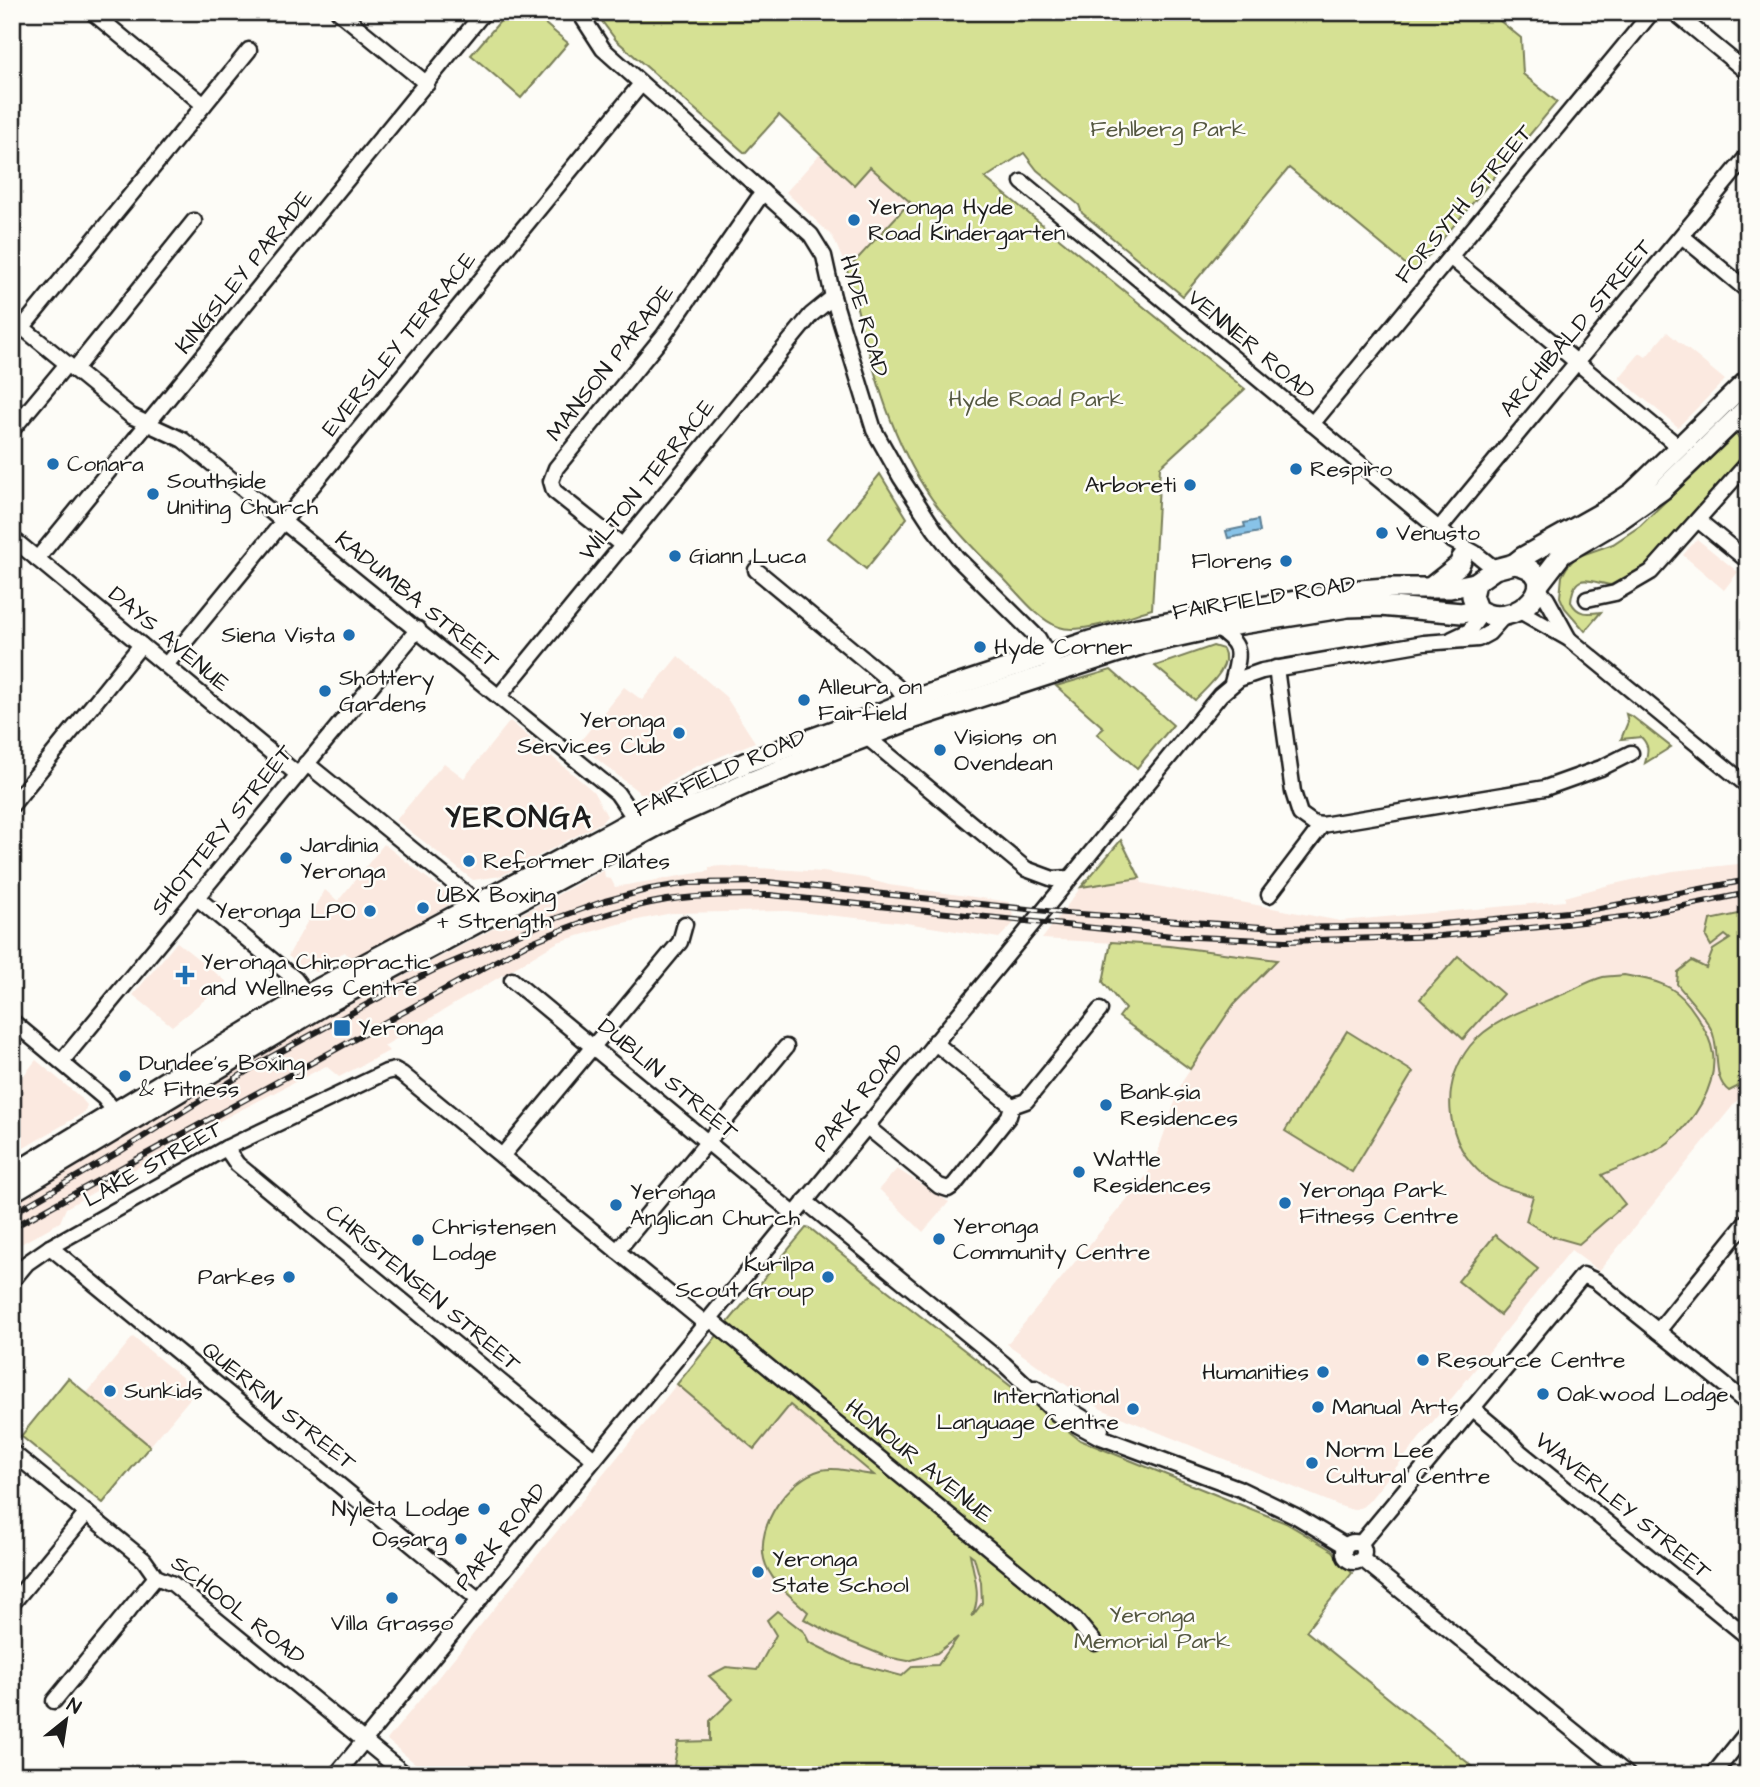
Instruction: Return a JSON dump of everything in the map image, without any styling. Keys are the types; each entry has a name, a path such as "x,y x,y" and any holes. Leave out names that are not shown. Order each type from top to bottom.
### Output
{"main road":[{"path":"1743,419 1662,490 1618,521 1562,554 1532,601 1511,613 1497,617 1480,611 1472,596 1477,581 1619,503 1748,380"},
{"path":"1430,588 1459,565 1458,550"},
{"path":"1505,566 1532,570 1539,587"},
{"name":"FAIRFIELD ROAD","path":"12,1175 324,1005 640,826 710,778 747,762 863,730 912,709 1052,662 1138,628 1309,598 1386,588 1450,588 1477,581"},
{"name":"FAIRFIELD ROAD","path":"1052,662 1216,628 1348,607 1480,611"},
{"name":"FAIRFIELD ROAD","path":"12,1192 120,1117 307,995 478,903 640,826"}],"street":[{"path":"92,12 204,105"},
{"path":"339,12 427,84"},
{"name":"KINGSLEY PARADE","path":"37,559 484,12"},
{"name":"HYDE ROAD","path":"579,12 603,49 819,245 874,430 935,530 957,558 1038,638 1052,662"},
{"name":"FORSYTH STREET","path":"1312,424 1652,12"},
{"path":"1674,12 1748,73"},
{"path":"17,323 248,50"},
{"name":"EVERSLEY TERRACE","path":"166,665 641,84"},
{"name":"ARCHIBALD STREET","path":"1439,529 1748,155"},
{"name":"VENNER ROAD","path":"1022,182 1439,529 1458,550 1477,581"},
{"name":"MANSON PARADE","path":"623,546 554,491 551,481 556,468 664,335 763,192"},
{"path":"12,430 71,367 194,221"},
{"path":"1682,236 1748,291"},
{"path":"1450,257 1679,447"},
{"name":"WILTON TERRACE","path":"500,695 811,315 833,297"},
{"name":"KADUMBA STREET","path":"17,323 131,416 183,440 500,695 617,793 640,826"},
{"path":"1587,599 1615,593 1642,579 1661,563 1748,463"},
{"path":"1699,521 1748,561"},
{"name":"DAYS AVENUE","path":"12,538 166,665 478,903"},
{"name":"VENNER ROAD","path":"1458,550 1475,553 1505,566"},
{"path":"756,570 896,686 912,709"},
{"path":"1539,587 1569,639"},
{"path":"1451,639 1469,631 1480,611"},
{"path":"1631,752 1601,768 1545,788 1322,825 1314,824 1300,814 1293,792 1276,668 1451,639 1467,640 1484,636 1511,613 1569,639 1748,786"},
{"path":"1216,628 1232,639 1238,649 1239,658 1232,683"},
{"name":"SHOTTERY STREET","path":"62,1061 418,629"},
{"path":"12,805 141,645"},
{"name":"PARK ROAD","path":"336,1775 1217,698 1232,683 1254,673 1276,668"},
{"path":"863,730 1026,869 1053,879 1069,878"},
{"path":"1269,895 1322,825"},
{"path":"196,897 295,979 307,995"},
{"path":"502,1156 680,942 685,924"},
{"name":"DUBLIN STREET","path":"512,980 794,1214"},
{"path":"1012,1106 1027,1101 1100,1010"},
{"path":"12,1021 104,1098 120,1117"},
{"path":"934,1042 1012,1106"},
{"path":"617,1251 786,1047"},
{"name":"LAKE STREET","path":"12,1281 27,1263 50,1247 226,1148 386,1072 395,1070 402,1074"},
{"name":"HONOUR AVENUE","path":"402,1074 617,1251 1075,1619 1095,1643"},
{"path":"866,1126 939,1186 948,1189 1009,1116 1012,1106"},
{"name":"CHRISTENSEN STREET","path":"226,1148 237,1164 594,1459"},
{"path":"804,1201 1027,1385 1054,1398 1122,1443 1281,1508 1356,1550 1628,1775"},
{"path":"1658,1331 1748,1220"},
{"name":"QUERRIN STREET","path":"50,1247 480,1600"},
{"path":"1356,1550 1583,1275 1590,1277 1748,1404"},
{"name":"WAVERLEY STREET","path":"1472,1408 1520,1452 1748,1637"},
{"name":"SCHOOL ROAD","path":"12,1451 144,1560 156,1577 173,1584 406,1775"},
{"path":"12,1604 88,1513"},
{"path":"54,1701 156,1577"},
{"path":"1713,1775 1748,1731"}],"shaded area":[{"name":"Yeronga Hyde Road Kindergarten","path":"820,154 854,185 869,167 910,203 847,270 833,237 786,192"},
{"path":"1667,332 1725,380 1678,427 1619,378 1640,353 1646,357"},
{"path":"1697,539 1738,572 1724,590 1683,555"},
{"path":"678,656 726,697 755,742 693,768 647,795 640,793 578,744 624,687 642,700"},
{"path":"510,721 593,791 607,816 602,822 501,876 473,880 396,820 444,763 464,778"},
{"path":"384,844 450,896 449,905 351,960 345,952 318,965 320,970 317,972 302,967 288,956 325,890 338,901"},
{"path":"1748,863 1748,1087 1599,1271 1571,1250 1362,1507 1353,1510 1340,1506 1101,1409 1007,1344 1147,1175 1182,1082 1234,1004 1261,978 1169,946 1042,939 1081,887 1140,878 1142,883 1340,921 1565,901 1565,897 1673,871"},
{"path":"709,867 823,872 889,885 1009,902 1015,922 999,938 906,923 787,911 672,913 618,924 558,942 384,1046 389,1051 339,1077 326,1066 225,1118 66,1208 60,1222 12,1249 12,1203 276,1044 604,870 605,878 611,879 615,887 709,871"},
{"path":"177,942 227,982 172,1026 133,995"},
{"path":"36,1060 87,1105 85,1112 12,1155 12,1090"},
{"path":"897,1169 949,1202 923,1232 879,1189"},
{"path":"133,1337 197,1390 150,1446 87,1393"},
{"name":"Yeronga State School","path":"712,1341 1010,1587 890,1732 790,1775 429,1775 387,1740"}],"green space":[{"path":"508,12 531,12 568,43 521,98 471,55"},
{"path":"595,12 1489,12 1521,38 1523,74 1557,102 1415,272 1289,168 1183,296 1082,213 1079,205 1037,170 1024,153 985,178 1245,389 1160,467 1152,609 1105,624 1068,629 1051,623 1036,612 948,520 916,473 890,418 847,270 910,202 870,167 854,185 779,115 745,153 616,40"},
{"path":"1735,434 1745,443 1744,455 1648,565 1611,585 1584,580 1575,585 1571,602 1577,609 1587,613 1601,612 1585,631 1565,608 1560,597 1562,576 1567,567 1576,557 1613,544 1640,526"},
{"path":"880,474 907,518 866,569 828,538"},
{"path":"1213,646 1223,649 1225,663 1195,700 1155,666"},
{"path":"1111,670 1173,725 1137,768 1097,734 1104,728 1056,686"},
{"path":"1626,714 1671,747 1645,763 1647,749 1641,737 1621,739 1628,722"},
{"path":"1121,840 1140,878 1081,887"},
{"path":"1748,912 1748,1005 1745,1007 1748,1019 1748,1058 1741,1068 1739,1086 1729,1091 1720,1078 1711,1029 1677,984 1678,972 1692,961 1706,968 1713,950 1730,939 1725,935 1711,946 1706,937 1710,920"},
{"path":"1111,942 1169,946 1277,960 1234,1004 1190,1069 1119,1017 1125,1009 1103,982"},
{"path":"1458,956 1503,994 1463,1039 1420,999"},
{"path":"1624,975 1665,985 1688,1003 1711,1043 1711,1078 1695,1114 1678,1134 1662,1147 1602,1175 1625,1204 1579,1244 1551,1236 1526,1221 1533,1196 1495,1183 1471,1163 1454,1131 1451,1096 1460,1062 1470,1046 1490,1028 1515,1014 1594,980"},
{"path":"1347,1031 1413,1072 1352,1172 1285,1131"},
{"name":"Yeronga Memorial Park","path":"806,1228 811,1229 1080,1440 1286,1523 1333,1551 1352,1573 1306,1631 1483,1775 682,1775 673,1772 678,1742 710,1741 710,1721 733,1699 709,1676 726,1667 757,1670 776,1635 767,1620 777,1611 804,1632 809,1642 849,1662 902,1676 913,1666 938,1665 958,1637 937,1653 908,1661 887,1657 836,1636 804,1619 808,1612 782,1588 764,1559 765,1532 770,1518 786,1493 809,1475 821,1470 834,1469 874,1475 790,1405 754,1449 677,1384","holes":["970,1554 974,1557 981,1582 982,1603 972,1617 977,1594"]},
{"path":"1495,1235 1538,1269 1500,1315 1458,1281"},
{"path":"68,1378 150,1446 103,1503 21,1436"}],"water":[{"path":"1258,520 1260,532 1228,538 1226,531 1245,527 1244,523"}],"railway":[{"path":"12,1214 119,1152 260,1063 386,994 434,970 554,919 650,889 689,883 767,882 1066,913 1276,928 1421,926 1589,910 1748,880"},
{"path":"12,1228 527,944 596,918 649,903 693,897 770,895 1173,936 1286,941 1440,936 1540,927 1640,915 1748,893"}],"place":[{"name":"Yeronga Hyde Road Kindergarten","path":"854,220"},
{"name":"Conara","path":"53,464"},
{"name":"Respiro","path":"1296,469"},
{"name":"Arboreti","path":"1190,485"},
{"name":"Southside Uniting Church","path":"153,494"},
{"name":"Venusto","path":"1382,533"},
{"name":"Giann Luca","path":"675,556"},
{"name":"Florens","path":"1286,561"},
{"name":"Siena Vista","path":"349,635"},
{"name":"Hyde Corner","path":"980,647"},
{"name":"Shottery Gardens","path":"325,691"},
{"name":"Alleura on Fairfield","path":"804,700"},
{"name":"Yeronga Services Club","path":"679,733"},
{"name":"Visions on Ovendean","path":"940,750"},
{"name":"Jardinia Yeronga","path":"286,858"},
{"name":"Reformer Pilates","path":"469,861"},
{"name":"UBX Boxing + Strength","path":"423,908"},
{"name":"Yeronga LPO","path":"370,911"},
{"name":"Yeronga Chiropractic and Wellness Centre","path":"185,975"},
{"name":"Yeronga","path":"342,1028"},
{"name":"Dundee's Boxing & Fitness","path":"125,1076"},
{"name":"Banksia Residences","path":"1106,1105"},
{"name":"Wattle Residences","path":"1079,1172"},
{"name":"Yeronga Park Fitness Centre","path":"1285,1203"},
{"name":"Yeronga Anglican Church","path":"616,1205"},
{"name":"Yeronga Community Centre","path":"939,1239"},
{"name":"Christensen Lodge","path":"418,1240"},
{"name":"Parkes","path":"289,1277"},
{"name":"Kurilpa Scout Group","path":"828,1277"},
{"name":"Resource Centre","path":"1423,1360"},
{"name":"Humanities","path":"1323,1372"},
{"name":"Sunkids","path":"110,1391"},
{"name":"Oakwood Lodge","path":"1543,1394"},
{"name":"Manual Arts","path":"1318,1407"},
{"name":"International Language Centre","path":"1133,1409"},
{"name":"Norm Lee Cultural Centre","path":"1312,1463"},
{"name":"Nyleta Lodge","path":"484,1509"},
{"name":"Ossarg","path":"461,1539"},
{"name":"Yeronga State School","path":"758,1572"},
{"name":"Villa Grasso","path":"392,1598"}],"district":[{"name":"YERONGA","path":"519,818"}],"park label":[{"name":"Fehlberg Park","path":"1168,129"},
{"name":"Hyde Road Park","path":"1036,399"}]}
